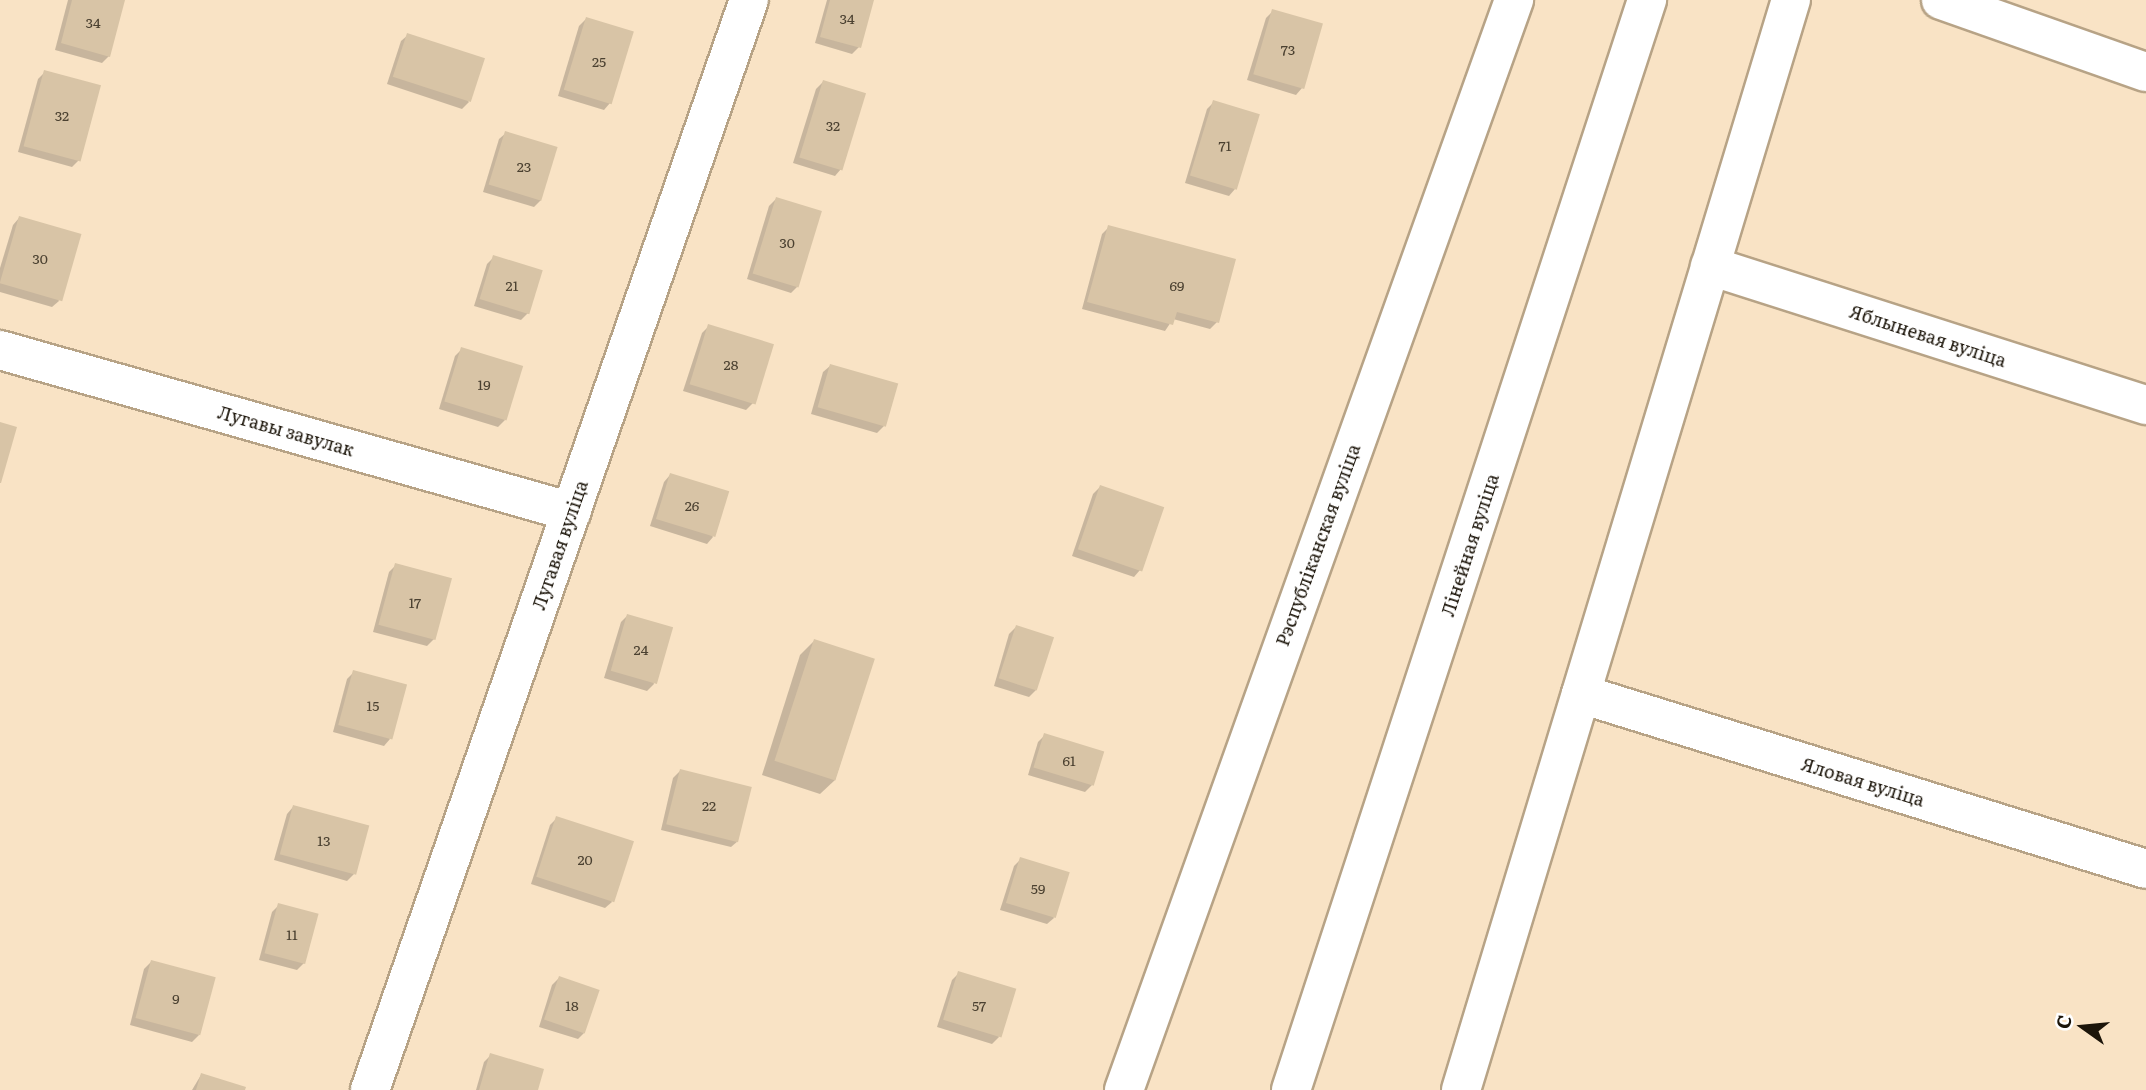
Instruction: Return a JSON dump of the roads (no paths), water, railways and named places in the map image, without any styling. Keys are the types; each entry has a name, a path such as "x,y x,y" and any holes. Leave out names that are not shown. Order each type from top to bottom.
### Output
{"street":[{"name":"Лугавая вуліца","path":"370,1090 749,0"},
{"name":"Рэспубліканская вуліца","path":"1124,1090 1514,0"},
{"name":"Лінейная вуліца","path":"1291,1090 1647,0"},
{"path":"1461,1090 1791,0"},
{"path":"1941,0 2146,72"},
{"name":"Яблыневая вуліца","path":"1710,266 2146,405"},
{"name":"Лугавы завулак","path":"0,350 572,512"},
{"name":"Яловая вуліца","path":"1581,694 2146,869"}]}
